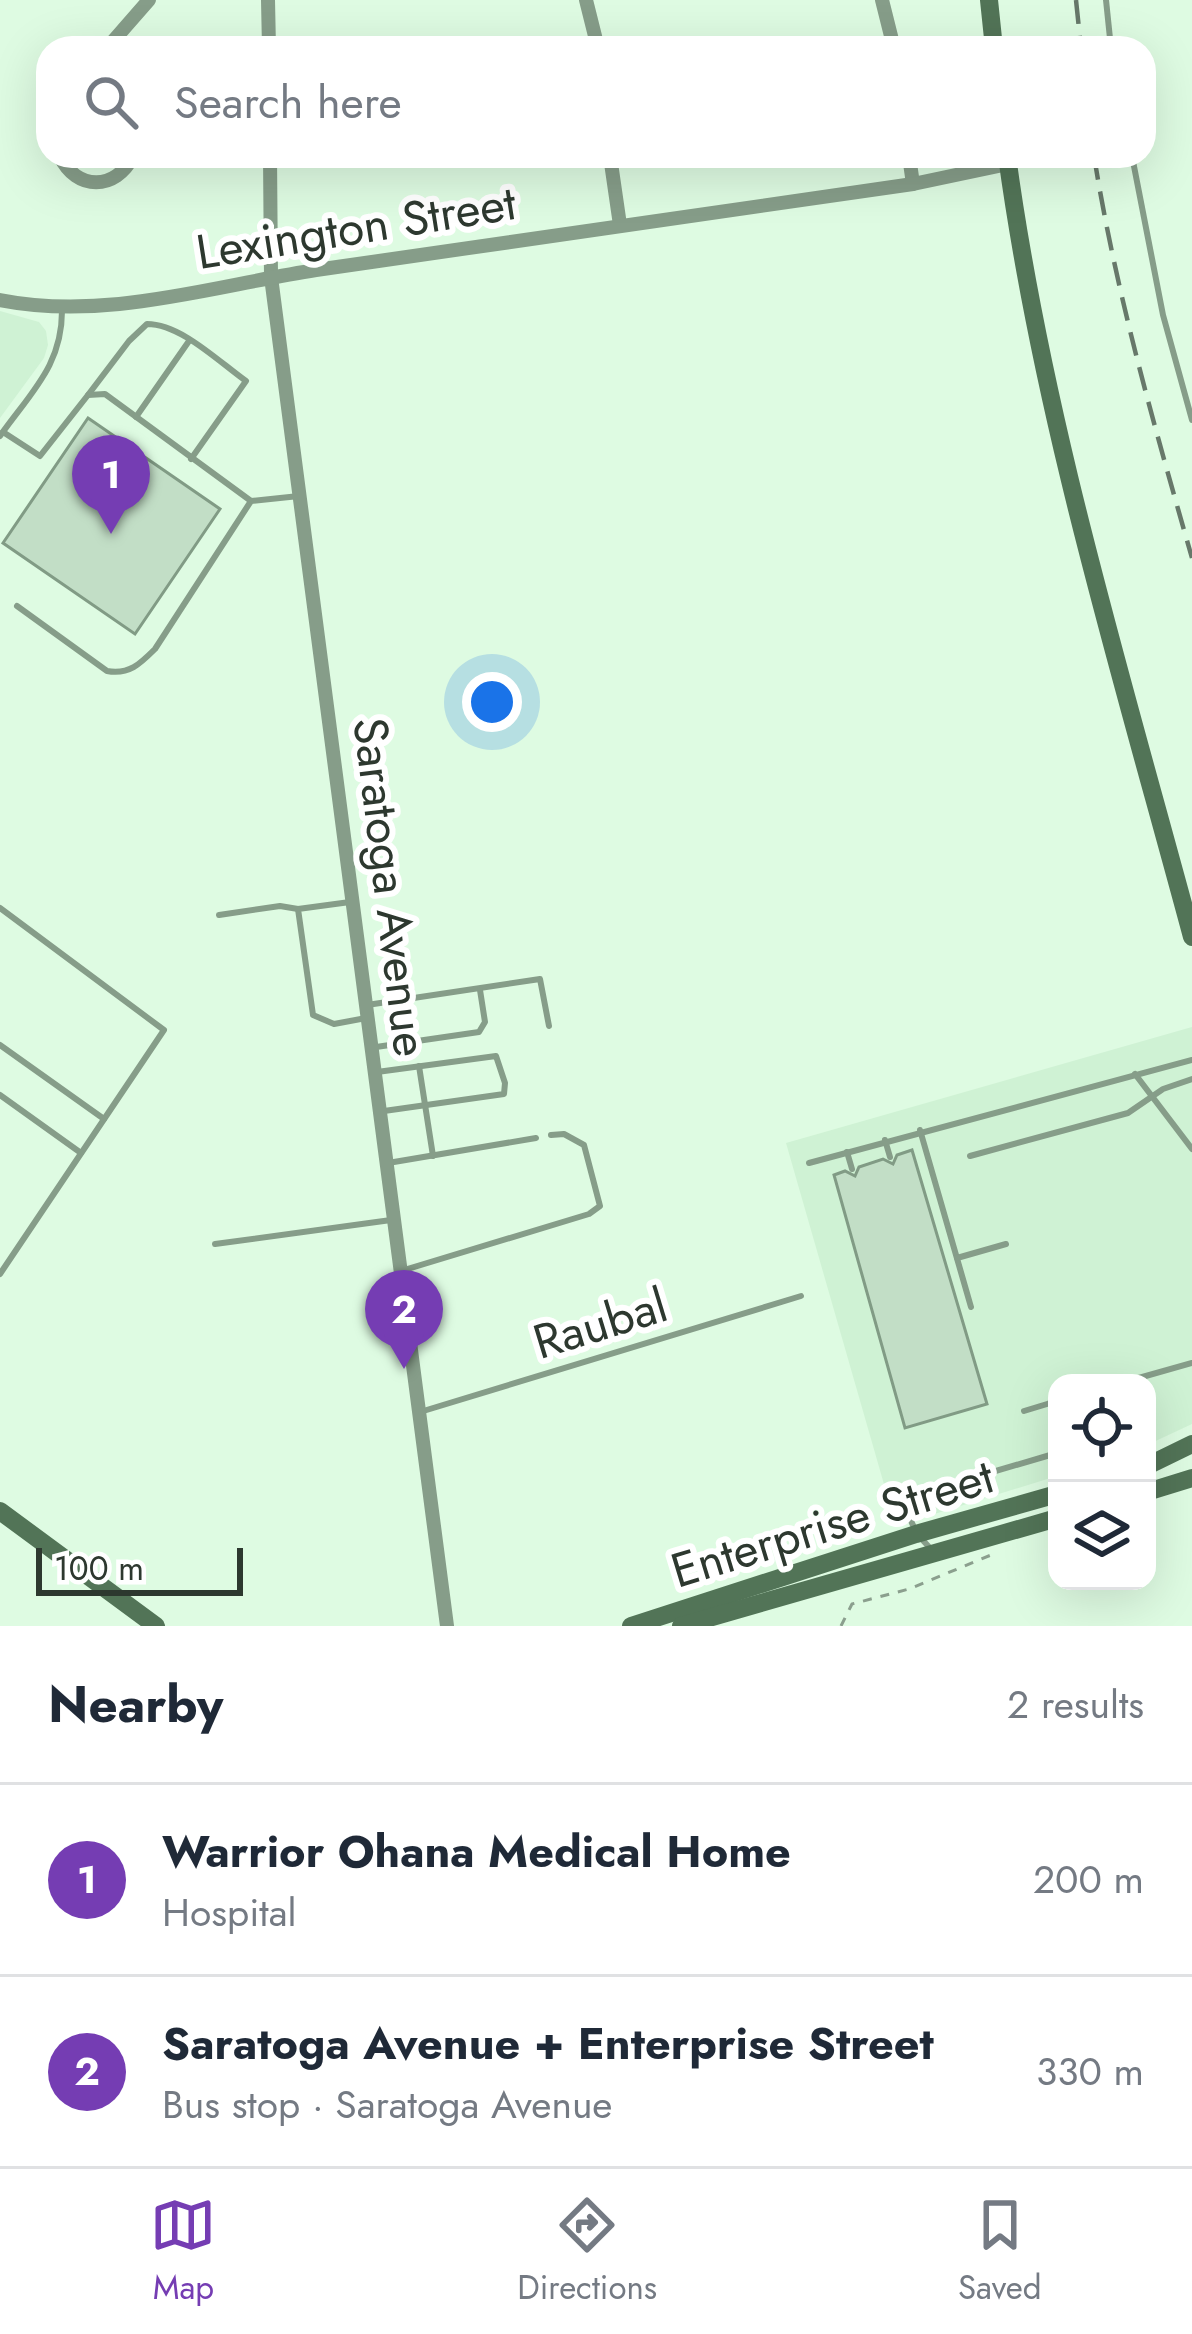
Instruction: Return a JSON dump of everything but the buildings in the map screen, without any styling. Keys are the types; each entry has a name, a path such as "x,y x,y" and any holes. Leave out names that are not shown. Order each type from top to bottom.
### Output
{"street":[{"path":"119,36 149,0"},
{"path":"268,0 269,36"},
{"path":"586,0 595,36"},
{"path":"882,0 891,36"},
{"path":"989,0 993,36"},
{"path":"67,168 92,183 120,175 125,168"},
{"name":"Saratoga Avenue","path":"270,168 272,277 447,1626"},
{"path":"612,168 620,225"},
{"path":"911,168 914,184"},
{"name":"Lexington Street","path":"0,301 62,308 105,306 272,277 914,184 977,168"},
{"path":"1009,168 1043,354 1087,542 1192,938"},
{"path":"1156,1462 1192,1444"},
{"path":"1156,1489 1186,1480"},
{"name":"Enterprise Street","path":"631,1626 1048,1497"},
{"path":"0,1510 156,1626"},
{"name":"Enterprise Street","path":"681,1626 1048,1521"}],"lane":[{"path":"1106,0 1110,36"},
{"path":"1134,168 1163,315 1192,420"},
{"path":"62,308 60,340 51,367 1,434 40,456 130,341 147,324 159,324 246,381 191,459"},
{"path":"136,417 189,341"},
{"path":"88,395 104,394 251,501 302,496"},
{"path":"17,606 107,671 121,673 138,666 251,501"},
{"path":"220,915 354,902"},
{"path":"0,908 164,1030 0,1274"},
{"path":"298,909 313,1015 334,1024 368,1011 540,979 548,1026"},
{"path":"372,1048 479,1033 485,1022 480,989"},
{"path":"0,1045 104,1119"},
{"path":"375,1072 496,1056 505,1083 504,1094 380,1112"},
{"path":"809,1163 1192,1060"},
{"path":"419,1066 433,1156"},
{"path":"1135,1074 1192,1149"},
{"path":"970,1156 1128,1113 1153,1095 1192,1079"},
{"path":"0,1095 81,1153"},
{"path":"920,1130 971,1307"},
{"path":"400,1271 590,1214 600,1206 584,1145 564,1134 551,1135"},
{"path":"388,1163 536,1138"},
{"path":"885,1141 890,1157"},
{"path":"847,1151 853,1169"},
{"path":"215,1244 394,1220"},
{"path":"957,1258 1006,1244"},
{"name":"Raubal","path":"418,1413 801,1296"},
{"path":"1152,1374 1192,1363"},
{"path":"1024,1411 1048,1404"},
{"path":"935,1552 916,1534 908,1505 914,1495 1048,1456"}],"path":[{"path":"841,1626 852,1604 908,1589 991,1555"}],"shaded area":[{"path":"0,311 39,322 48,345 44,358 0,418"},
{"path":"1192,1027 1192,1424 1156,1441 1156,1374 1048,1374 1048,1479 896,1526 786,1143"}],"railway":[{"path":"1076,0 1080,36"},
{"path":"1096,168 1125,308 1192,558"}],"place":[{"name":"Warrior Ohana Medical Home","path":"111,534"},
{"name":"Saratoga Avenue + Enterprise Street","path":"404,1369"}]}
